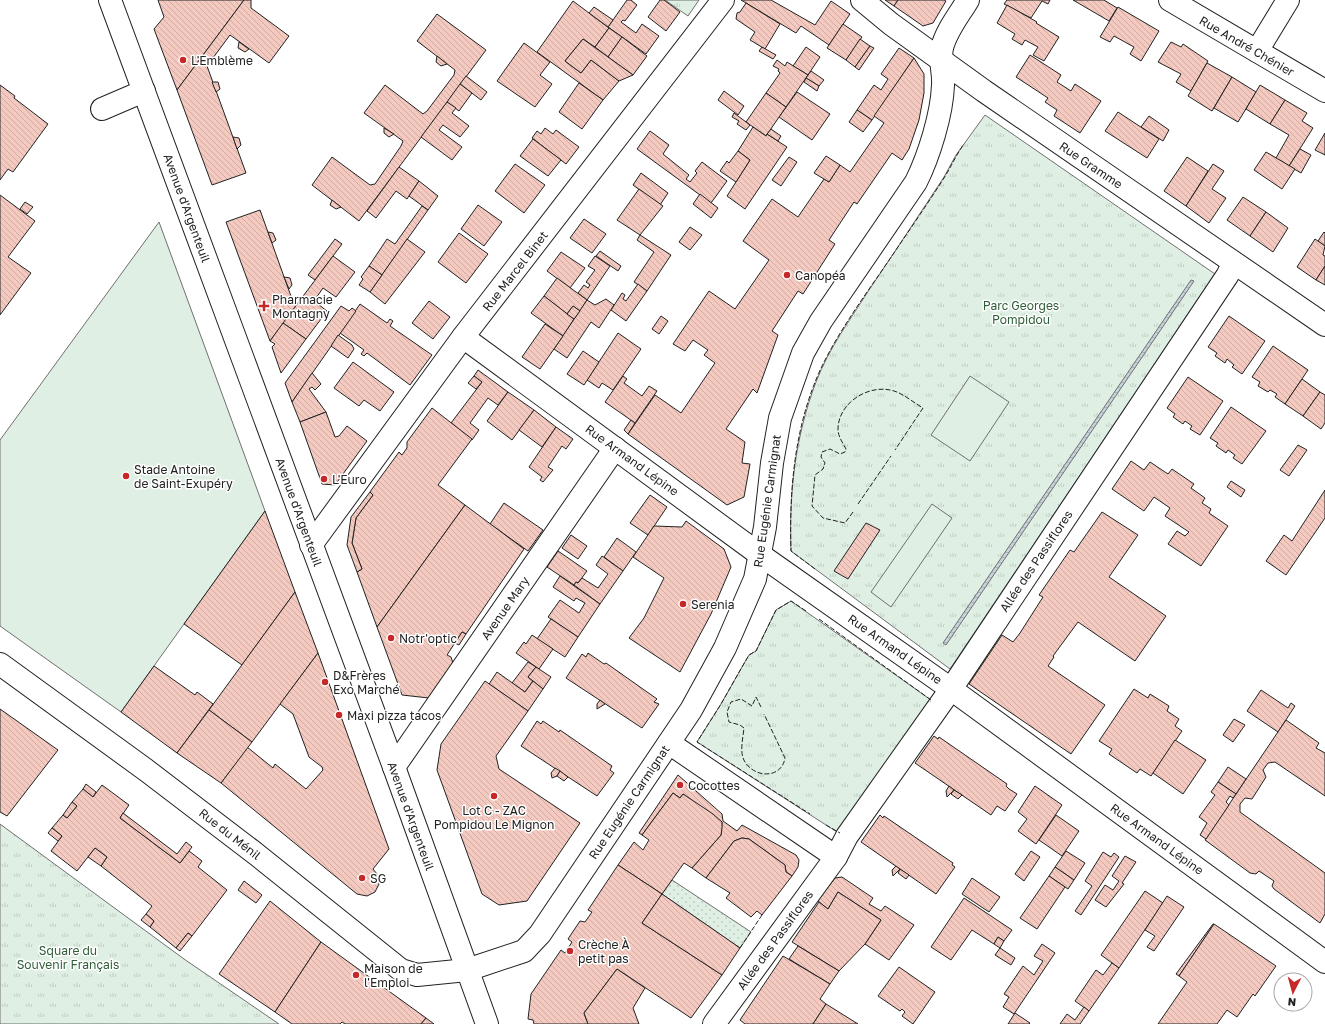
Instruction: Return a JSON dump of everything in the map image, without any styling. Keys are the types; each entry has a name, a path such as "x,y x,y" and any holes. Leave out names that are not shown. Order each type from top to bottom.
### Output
{"street":[{"name":"Avenue d'Argenteuil","path":"110,0 394,767 487,1024"},
{"name":"Rue Marcel Binet","path":"311,545 463,337 723,0"},
{"name":"Rue Gramme","path":"862,0 891,24 941,61 1234,264 1325,325"},
{"name":"Rue Eugénie Carmignat","path":"467,970 524,951 532,944 691,710 725,648 755,579 765,527 776,436 784,401 803,353 821,321 916,182 924,164 932,137 944,85 941,61 945,39 968,0"},
{"name":"Rue André Chénier","path":"1170,0 1325,91"},
{"path":"1257,51 1288,0"},
{"path":"102,109 144,91"},
{"name":"Allée des Passiflores","path":"714,1024 836,857 847,836 951,689 1234,264"},
{"name":"Rue Armand Lépine","path":"463,337 759,554 951,689 1325,962"},
{"name":"Avenue Mary","path":"394,767 615,448"},
{"name":"Rue du Ménil","path":"0,664 153,775 256,854 401,970 417,975 467,970"},
{"path":"668,743 836,857"}],"green space":[{"path":"665,0 699,0 688,16"},
{"name":"Parc Georges Pompidou","path":"985,115 1215,274 950,669 791,551 792,487 798,444 803,423 816,382 833,346 944,177 956,155"},
{"name":"Stade Antoine de Saint-Exupéry","path":"159,222 265,511 121,712 0,626 0,440"},
{"path":"970,376 1009,402 970,461 931,435"},
{"path":"932,504 952,518 891,607 871,592"},
{"path":"791,601 931,700 840,834 697,742 749,655 756,651 776,610"},
{"name":"Square du Souvenir Français","path":"0,824 184,959 279,1024 0,1024"},
{"path":"672,880 751,932 740,948 662,894"}],"shaded area":[{"path":"1191,280 1194,281 946,645 943,643"}],"building":[{"name":"L'Emblème","path":"158,0 244,0 177,90 154,29 164,17"},
{"path":"244,0 251,0 251,8 289,36 269,63 230,35 207,66 246,173 212,185 177,90"},
{"path":"627,0 631,0 637,5 625,21 623,20 621,22 636,33 642,24 659,36 646,54 608,27"},
{"path":"660,0 664,0 680,12 666,31 648,17"},
{"path":"741,0 771,0 815,25 831,1 850,14 829,45 801,26 796,33"},
{"path":"885,0 898,0 894,6"},
{"path":"898,0 946,1 933,23 923,26 894,6"},
{"path":"1007,0 1050,0 1048,4 1042,1 1031,18 1004,4"},
{"path":"1073,0 1104,0 1117,8 1109,21"},
{"path":"573,1 609,28 595,47 583,39 565,61 581,73 591,60 619,81 603,100 537,52"},
{"path":"746,3 780,24 765,49 750,40 755,32 736,19 737,13 740,12"},
{"path":"1007,5 1037,22 1036,23 1059,37 1044,61 1033,55 1038,47 1025,40 1022,45 1012,39 1015,34 997,23"},
{"path":"594,7 613,20 608,27 589,13"},
{"path":"1118,7 1159,31 1141,61 1130,54 1134,47 1114,36 1110,42 1100,37"},
{"path":"437,14 486,50 359,221 312,185 332,157 370,185 375,184 403,141 364,113 385,85 423,114 427,111 454,75 455,70 417,41"},
{"path":"843,24 862,37 846,60 827,48"},
{"path":"609,28 622,37 608,57 595,47"},
{"path":"622,37 647,56 633,75 608,57"},
{"path":"583,39 633,75 619,81 591,60 581,73 565,61"},
{"path":"860,39 870,46 855,67 846,60"},
{"path":"239,42 249,49 245,52 238,48"},
{"path":"1171,42 1181,47 1183,44 1208,61 1191,91 1176,82 1181,74 1158,62"},
{"path":"524,43 550,62 540,75 552,84 535,107 497,81"},
{"path":"870,46 874,48 859,70 855,67"},
{"path":"762,47 776,55 773,59 759,51"},
{"path":"806,47 820,57 808,75 793,66"},
{"path":"899,48 914,58 872,120 857,110 874,85 881,90 888,79 881,74"},
{"path":"1030,55 1061,75 1057,82 1071,91 1075,84 1101,101 1080,133 1054,116 1057,110 1045,102 1048,98 1016,77"},
{"path":"437,56 447,64 441,66 436,62"},
{"name":"Canopéa","path":"914,58 924,74 924,93 919,120 909,149 902,160 892,153 857,204 854,202 829,240 835,244 803,294 798,291 772,331 778,335 757,393 753,389 726,429 745,442 742,463 750,464 744,497 727,505 628,434 655,395 681,413 715,363 704,355 708,350 693,340 685,351 673,344 709,291 735,309 769,260 743,241 772,199 798,217 824,179 829,182 840,165 850,172 884,123 874,116"},
{"path":"777,60 785,66 787,62 808,75 786,107 766,93 780,73 778,71 779,69 773,66"},
{"path":"1207,63 1232,77 1212,111 1188,96"},
{"path":"811,71 824,80 819,86 806,78"},
{"path":"466,76 487,92 481,100 460,84"},
{"path":"1232,77 1256,92 1238,122 1214,108"},
{"path":"806,78 819,86 817,91 804,82"},
{"path":"212,82 218,82 220,89 216,92"},
{"path":"579,83 603,100 582,129 559,112"},
{"path":"460,84 472,93 459,111 447,102"},
{"path":"0,85 15,96 14,98 48,124 13,172 8,169 0,180"},
{"path":"1260,85 1285,100 1270,124 1246,109"},
{"path":"724,91 744,106 738,115 718,100"},
{"path":"797,92 830,114 812,140 779,117"},
{"path":"766,93 786,107 766,136 746,122"},
{"path":"1285,100 1307,113 1302,121 1313,128 1289,166 1276,158 1289,135 1270,124"},
{"path":"447,102 456,108 452,113 469,126 460,137 443,125 439,130 462,147 452,160 421,137"},
{"path":"857,110 872,120 863,132 849,122"},
{"path":"1118,112 1159,139 1147,158 1105,131"},
{"path":"734,113 750,125 746,130 737,124 739,121 732,117"},
{"path":"1149,116 1169,130 1163,141 1141,127"},
{"path":"753,127 787,147 745,209 727,196 750,160 738,151"},
{"path":"384,128 394,134 389,137 384,133"},
{"path":"545,128 553,134 556,130 579,147 566,164 532,138 537,131 541,134"},
{"path":"771,129 781,136 778,141 767,134"},
{"path":"650,131 669,145 663,154 689,175 686,179 690,182 697,173 695,171 702,162 727,181 711,203 637,149"},
{"path":"1325,133 1325,155 1315,150"},
{"path":"233,137 239,138 241,145 237,149"},
{"path":"533,139 561,160 548,176 520,156"},
{"path":"1300,149 1311,155 1301,173 1289,166"},
{"path":"738,151 750,160 736,182 720,171 727,161 729,163"},
{"path":"1266,152 1295,169 1282,189 1254,170"},
{"path":"826,156 840,165 829,182 814,173"},
{"path":"789,157 797,162 781,186 772,180"},
{"path":"1187,157 1208,171 1186,206 1164,191"},
{"path":"515,164 545,185 524,213 495,191"},
{"path":"1213,164 1224,171 1212,189 1226,198 1209,223 1186,206"},
{"path":"399,167 419,181 407,199 396,191 376,218 367,211"},
{"path":"641,173 668,193 660,205 633,185"},
{"path":"419,181 438,196 428,210 409,196"},
{"path":"639,189 663,206 640,235 617,220"},
{"path":"700,194 718,208 711,218 693,204"},
{"path":"0,195 35,221 8,257 31,273 0,315"},
{"path":"1243,197 1266,212 1250,236 1227,220"},
{"path":"332,200 341,207 336,209 330,205"},
{"path":"25,202 33,207 27,214 20,209"},
{"path":"478,205 502,222 484,246 461,229"},
{"path":"422,206 428,210 382,275 369,266 387,239 395,244"},
{"path":"260,210 292,299 298,304 270,341 226,222"},
{"path":"1266,212 1288,228 1273,252 1250,236"},
{"path":"584,219 606,234 592,253 570,238"},
{"path":"690,227 702,235 690,250 679,242"},
{"path":"268,232 273,233 276,240 272,243"},
{"path":"1324,232 1325,233 1325,246 1318,241"},
{"path":"459,233 488,254 466,283 438,262"},
{"path":"640,235 671,255 647,291 634,282 654,252 637,240"},
{"path":"335,239 342,244 315,280 308,275"},
{"path":"407,239 425,252 385,304 370,292"},
{"path":"1315,239 1325,246 1323,255 1325,256 1325,266 1316,280 1297,267"},
{"path":"600,251 621,266 618,271 596,256"},
{"path":"561,252 585,268 570,288 547,271"},
{"path":"333,256 355,272 336,297 323,288 314,301 327,311 306,339 283,323"},
{"path":"595,256 610,266 587,300 578,293 584,285 588,288 590,285 586,282 595,270 588,266"},
{"path":"369,266 382,275 370,292 359,285 363,279 361,277"},
{"path":"1325,266 1325,285 1316,280"},
{"path":"284,277 290,278 292,285 289,289"},
{"path":"557,278 587,300 580,311 573,306 567,314 544,296"},
{"path":"638,284 647,291 626,321 611,310 622,293 625,295 623,299 626,301"},
{"path":"544,296 574,319 563,336 531,313"},
{"path":"606,299 614,305 599,328 591,322 567,358 554,349 587,300 595,305"},
{"path":"429,301 450,317 433,339 412,323"},
{"path":"360,304 387,323 390,319 393,321 390,326 432,355 410,385 367,353 364,356 361,354 364,350 340,333"},
{"path":"341,306 349,311 352,308 356,311 292,402 285,383"},
{"path":"573,306 580,311 574,319 567,314"},
{"path":"661,316 668,321 659,334 652,329"},
{"path":"1229,316 1265,341 1242,374 1232,367 1234,365 1227,359 1225,363 1215,356 1217,353 1208,347"},
{"path":"283,323 306,339 281,373 272,347 275,344 270,341"},
{"path":"545,324 563,336 540,369 522,357"},
{"path":"618,333 641,349 613,390 602,383 599,388 587,380"},
{"path":"338,335 352,345 354,349 348,358 331,346"},
{"path":"1273,346 1308,370 1285,404 1275,397 1277,394 1270,390 1268,392 1258,386 1260,382 1252,377"},
{"path":"583,351 599,362 584,385 567,374"},
{"path":"353,362 394,392 380,411 364,400 359,406 334,388"},
{"path":"478,370 508,392 498,405 488,398 470,423 479,430 472,440 451,423 482,382 474,376"},
{"path":"312,373 321,384 315,390 312,387 309,389 326,412 300,422 292,402"},
{"path":"474,376 482,382 476,389 468,383"},
{"path":"623,376 627,379 624,383 642,396 649,386 657,391 635,423 605,402"},
{"path":"1188,377 1223,401 1200,435 1190,429 1192,426 1185,421 1183,424 1173,417 1175,414 1167,408"},
{"path":"1302,379 1320,392 1303,416 1285,404"},
{"path":"508,392 534,410 512,440 487,421"},
{"path":"1320,392 1325,395 1325,423 1321,429 1303,416"},
{"path":"1231,407 1266,431 1242,464 1233,458 1235,455 1228,450 1226,453 1216,446 1218,443 1210,438"},
{"path":"432,408 472,439 438,485 465,505 377,627 357,572 362,569 352,543 356,518 373,495 370,492 372,489 399,452 402,455 407,448 407,442"},
{"path":"534,410 556,427 542,447 519,430"},
{"path":"326,412 335,437 339,436 347,426 367,441 335,485 322,484 300,422"},
{"path":"631,420 635,423 628,434 624,430"},
{"path":"556,427 573,439 566,449 562,446 548,467 553,470 543,482 540,480 542,477 529,467"},
{"path":"1298,445 1307,450 1289,476 1280,470"},
{"path":"1131,461 1144,470 1150,462 1168,474 1172,469 1194,484 1191,488 1205,498 1202,503 1211,509 1209,513 1228,526 1201,566 1168,544 1177,531 1185,536 1189,532 1165,516 1170,508 1154,497 1144,511 1112,489"},
{"path":"1231,481 1245,490 1241,497 1227,487"},
{"path":"1325,490 1325,518 1286,575 1266,561 1284,535 1292,541"},
{"path":"370,492 373,495 356,518 352,543 362,569 357,572 347,545 351,517"},
{"path":"650,495 667,507 648,535 630,523"},
{"path":"504,503 543,530 528,551 490,524"},
{"path":"465,505 524,549 466,634 462,632 447,655 451,657 453,663 429,698 402,695 377,627"},
{"path":"265,511 295,592 242,665 184,624"},
{"path":"1102,512 1138,535 1109,577 1166,616 1135,661 1078,622 1053,656 1054,657 1048,666 1105,705 1071,754 969,684 1002,635 1013,642 1020,633 1043,597 1039,595 1070,550 1074,552"},
{"name":"Serenia","path":"686,521 724,549 731,567 711,614 680,672 629,638 644,618 664,578 633,557 654,526 682,527"},
{"path":"866,523 880,530 848,579 834,571"},
{"path":"571,535 587,546 578,559 562,548"},
{"path":"617,538 636,552 623,571 604,557"},
{"path":"558,551 587,571 578,583 576,582 574,585 547,567"},
{"path":"602,556 623,571 600,604 574,585 582,578 598,588 608,574 596,565"},
{"path":"560,576 600,604 578,637 548,617 560,600 579,613 585,603 576,598 574,601 553,587"},
{"path":"295,592 318,653 252,742 209,710"},
{"path":"551,619 578,637 565,657 537,639"},
{"path":"462,632 466,634 459,645 455,643"},
{"path":"532,635 553,649 539,669 516,653 524,642 526,644"},
{"path":"318,653 389,849 373,869 377,874 379,884 375,892 367,896 357,894 221,783 247,747 273,768 275,764 306,789 323,770 322,767 309,757 293,714 280,704"},
{"path":"588,653 604,664 606,663 657,699 654,702 659,704 642,728 566,678 582,654 586,657"},
{"path":"528,662 536,667 528,677 533,681 525,692 512,683"},
{"path":"154,666 195,695 197,692 213,704 177,753 121,712"},
{"path":"536,667 551,677 543,689 528,677"},
{"path":"497,672 525,692 533,681 543,689 528,711 489,684"},
{"name":"Lot C - ZAC Pompidou Le Mignon","path":"485,681 528,711 496,756 499,769 580,823 527,901 499,905 482,894 437,770 441,744"},
{"path":"1134,689 1148,698 1150,694 1169,706 1167,711 1179,719 1175,726 1182,731 1151,776 1140,769 1137,773 1109,754 1112,749 1099,741"},
{"path":"1261,690 1288,708 1291,703 1295,706 1278,732 1247,711"},
{"path":"600,700 605,704 597,709 597,704"},
{"path":"0,709 58,750 7,816 0,812"},
{"path":"209,710 252,742 221,783 177,753"},
{"path":"1234,719 1245,725 1233,742 1223,735"},
{"path":"1286,720 1319,743 1316,748 1325,753 1325,796 1275,762 1268,763 1263,770 1266,777 1252,799 1245,798 1240,804 1240,812 1325,873 1325,914 1320,923 1274,889 1272,886 1274,881 1259,871 1256,874 1250,873 1205,840"},
{"path":"537,721 541,724 543,721 559,732 560,730 612,766 610,770 614,773 597,796 521,746"},
{"path":"934,736 938,739 939,737 1007,784 1006,786 1009,789 1017,794 1005,811 997,806 991,815 915,763"},
{"path":"1175,740 1206,760 1183,794 1153,773"},
{"path":"1228,767 1246,779 1236,794 1218,782"},
{"path":"555,768 560,771 557,776 552,778 551,773"},
{"path":"560,771 568,777 564,781 557,776"},
{"path":"678,775 722,814 723,821 737,831 742,825 796,855 799,860 798,867 792,876 786,872 785,865 749,839 742,838 734,841 706,878 692,868 721,835 722,822 683,794 680,798 673,793 642,835 639,833"},
{"path":"1218,782 1236,794 1233,798 1230,796 1226,802 1229,805 1206,839 1200,835 1207,823 1199,817 1215,795 1211,792"},
{"path":"86,784 96,792 93,797 83,789"},
{"path":"102,785 129,805 120,818 180,863 189,851 202,861 198,867 227,890 192,936 188,933 176,948 150,927 154,921 146,914 152,906 101,866 107,857 95,848 77,871 51,851 62,836 52,828 63,815 67,818 77,806 72,802 83,789 93,797"},
{"path":"949,786 954,790 947,797 946,791"},
{"path":"1035,786 1062,805 1036,844 1018,831 1027,819 1018,812"},
{"path":"954,790 962,795 958,799 951,794"},
{"path":"673,793 680,798 683,794 713,814 722,822 722,828 721,835 692,868 684,863 662,894 618,865 634,842 643,850 649,840 642,835"},
{"path":"72,802 77,806 67,818 63,815"},
{"path":"123,813 177,854 186,842 192,847 180,863 120,818"},
{"path":"880,815 883,818 884,816 953,863 952,865 955,867 936,894 861,842"},
{"path":"1056,815 1079,831 1062,856 1039,840"},
{"path":"52,828 62,836 58,841 48,833"},
{"path":"742,838 749,839 785,865 786,872 792,876 762,915 757,911 751,917 726,898 730,893 706,878 734,841"},
{"path":"95,848 107,857 101,866 88,857"},
{"path":"1031,851 1040,857 1024,881 1015,874"},
{"path":"1066,851 1085,863 1074,880 1055,867"},
{"path":"1103,852 1111,857 1114,853 1119,857 1081,915 1075,911 1092,886 1085,881"},
{"path":"1125,856 1136,862 1122,883 1124,884 1106,907 1095,900 1105,885 1113,890 1119,881 1112,876"},
{"path":"618,865 662,894 642,923 722,975 691,1018 617,969 584,1013 588,1024 534,1024 533,1020 528,1019 531,994 561,950 565,953 572,942 568,939 580,921 585,922 592,912 588,910"},
{"path":"896,866 900,869 893,876 892,870"},
{"path":"1055,867 1074,880 1068,889 1049,876"},
{"path":"900,869 909,875 906,879 898,873"},
{"path":"1049,876 1065,887 1037,929 1020,918"},
{"path":"842,877 873,898 869,904 881,911 885,906 914,925 889,960 865,944 881,920 838,892 828,909 819,902 818,900 835,878"},
{"path":"972,878 1000,897 989,912 962,894"},
{"path":"244,881 262,895 256,903 238,890"},
{"path":"1145,891 1163,903 1119,968 1101,955"},
{"path":"838,892 881,920 865,944 839,971 792,942 819,902 828,909"},
{"path":"662,894 740,948 722,975 642,923"},
{"path":"1167,896 1184,907 1154,951 1147,947 1155,936 1145,930"},
{"path":"964,898 1012,930 1004,941 998,937 994,944 972,930 951,960 931,947"},
{"path":"270,901 321,942 275,1012 219,974"},
{"path":"146,914 154,921 150,927 141,920"},
{"path":"1213,924 1179,976 1176,974"},
{"path":"1214,924 1276,966 1255,996 1253,994 1237,1017 1227,1010 1217,1024 1158,1024 1187,982 1179,976"},
{"path":"188,933 192,936 180,951 176,948"},
{"path":"998,937 1004,941 1000,948 994,944"},
{"path":"321,942 426,1018 421,1024 345,1024 342,1022 340,1024 292,1024 275,1012"},
{"path":"1042,944 1055,953 1014,1014 1003,1007 1009,997 1004,994 1023,966 1034,975 1043,961 1034,956"},
{"path":"798,946 839,971 830,984 789,959"},
{"path":"1000,948 1015,958 1011,965 995,955"},
{"path":"783,956 830,984 820,999 826,1004 813,1024 745,1024 740,1020"},
{"path":"1112,963 1119,968 1089,1011 1075,1001 1096,970 1103,975"},
{"path":"899,967 935,992 913,1024 902,1016 905,1012 902,1009 900,1011 878,996"},
{"path":"617,969 645,988 633,1008 639,1024 588,1024 584,1013"},
{"path":"826,1004 858,1024 813,1024"},
{"path":"1084,1007 1089,1011 1080,1024 1060,1024 1067,1014 1075,1020"},
{"path":"1015,1013 1030,1023 1008,1024"},
{"path":"426,1018 434,1024 421,1024"}],"fence":[{"path":"815,569 791,551 791,503 796,455 800,432 814,386 823,364 840,333 947,174 958,152 964,144"},
{"path":"853,512 845,523 823,518 812,506 815,475 823,469 825,463 821,457 822,452 830,449 840,454 845,452 846,449 838,429 839,420 849,403 865,393 884,389 898,392 923,408 895,450"},
{"path":"858,504 891,456"},
{"path":"806,611 791,601 776,610 756,651 749,655 697,742 810,814"},
{"path":"819,619 931,700 930,702"},
{"path":"761,707 756,697 752,706 741,699 731,702 727,712 729,722 740,725 744,728 742,754 745,762 755,771 768,774 774,773 779,769 783,765 785,758 764,714"},
{"path":"826,825 840,833"},
{"path":"740,948 762,915"}],"place":[{"name":"L'Emblème","path":"183,60"},
{"name":"Canopéa","path":"787,275"},
{"name":"Pharmacie Montagny","path":"264,306"},
{"name":"Stade Antoine de Saint-Exupéry","path":"126,476"},
{"name":"L'Euro","path":"324,479"},
{"name":"Serenia","path":"683,604"},
{"name":"Notr'optic","path":"391,638"},
{"name":"D&Frères Exo Marché","path":"325,682"},
{"name":"Maxi pizza tacos","path":"339,715"},
{"name":"Cocottes","path":"680,785"},
{"name":"Lot C - ZAC Pompidou Le Mignon","path":"494,796"},
{"name":"SG","path":"362,878"},
{"name":"Crèche À petit pas","path":"570,951"},
{"name":"Maison de l'Emploi","path":"356,975"}]}
